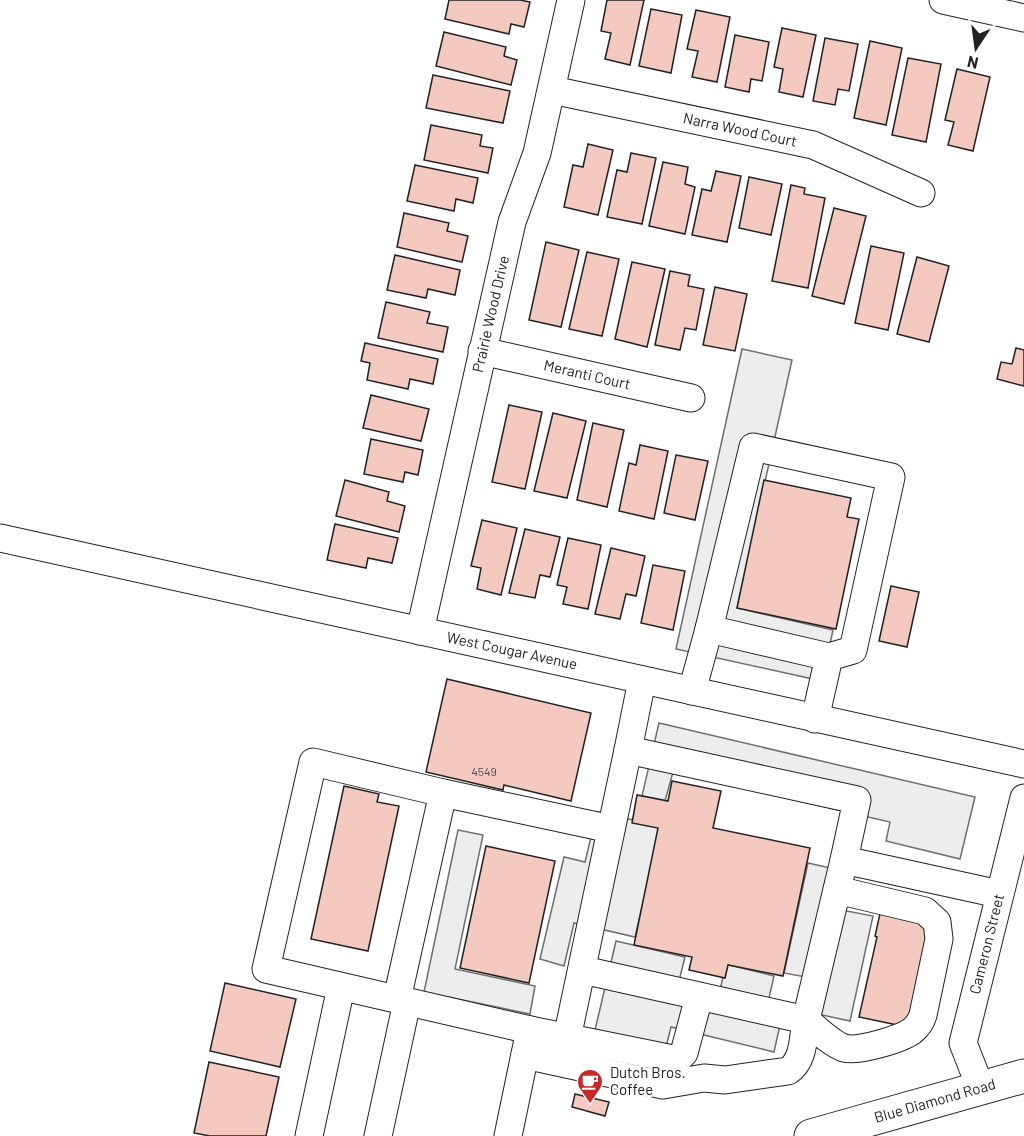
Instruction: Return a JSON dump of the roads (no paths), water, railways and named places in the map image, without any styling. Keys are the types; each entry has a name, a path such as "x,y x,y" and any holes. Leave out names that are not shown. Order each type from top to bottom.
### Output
{"highway":[{"name":"Blue Diamond Road","path":"811,1136 1024,1076"}],"street":[{"name":"Prairie Wood Drive","path":"420,631 512,222 537,153 571,0"},
{"path":"944,0 1024,18"},
{"name":"Narra Wood Court","path":"552,90 813,145 921,193"},
{"name":"Meranti Court","path":"482,351 691,398"},
{"path":"693,691 753,447 891,477 853,650 830,657 710,629"},
{"name":"West Cougar Avenue","path":"0,538 1024,764"},
{"path":"815,719 830,657"},
{"path":"567,1038 642,680"},
{"path":"612,829 442,793 313,762 266,969 402,1000 527,1043 626,1064 673,1059 690,1072 771,1062 782,1058 804,1032 857,800 628,750"},
{"path":"378,1136 442,793"},
{"name":"Cameron Street","path":"981,1089 963,1042 1024,798"},
{"path":"844,860 999,894"},
{"path":"583,970 699,997 804,1032 838,1046 858,1050 908,1034 920,1023 923,1015 939,939 937,922 926,911 837,890"},
{"path":"309,1136 341,987"},
{"path":"690,1072 684,1053 699,997"},
{"path":"527,1043 567,1038 626,1064"},
{"path":"508,1136 527,1043"}],"place":[{"name":"Dutch Bros. Coffee","path":"590,1105"}]}
